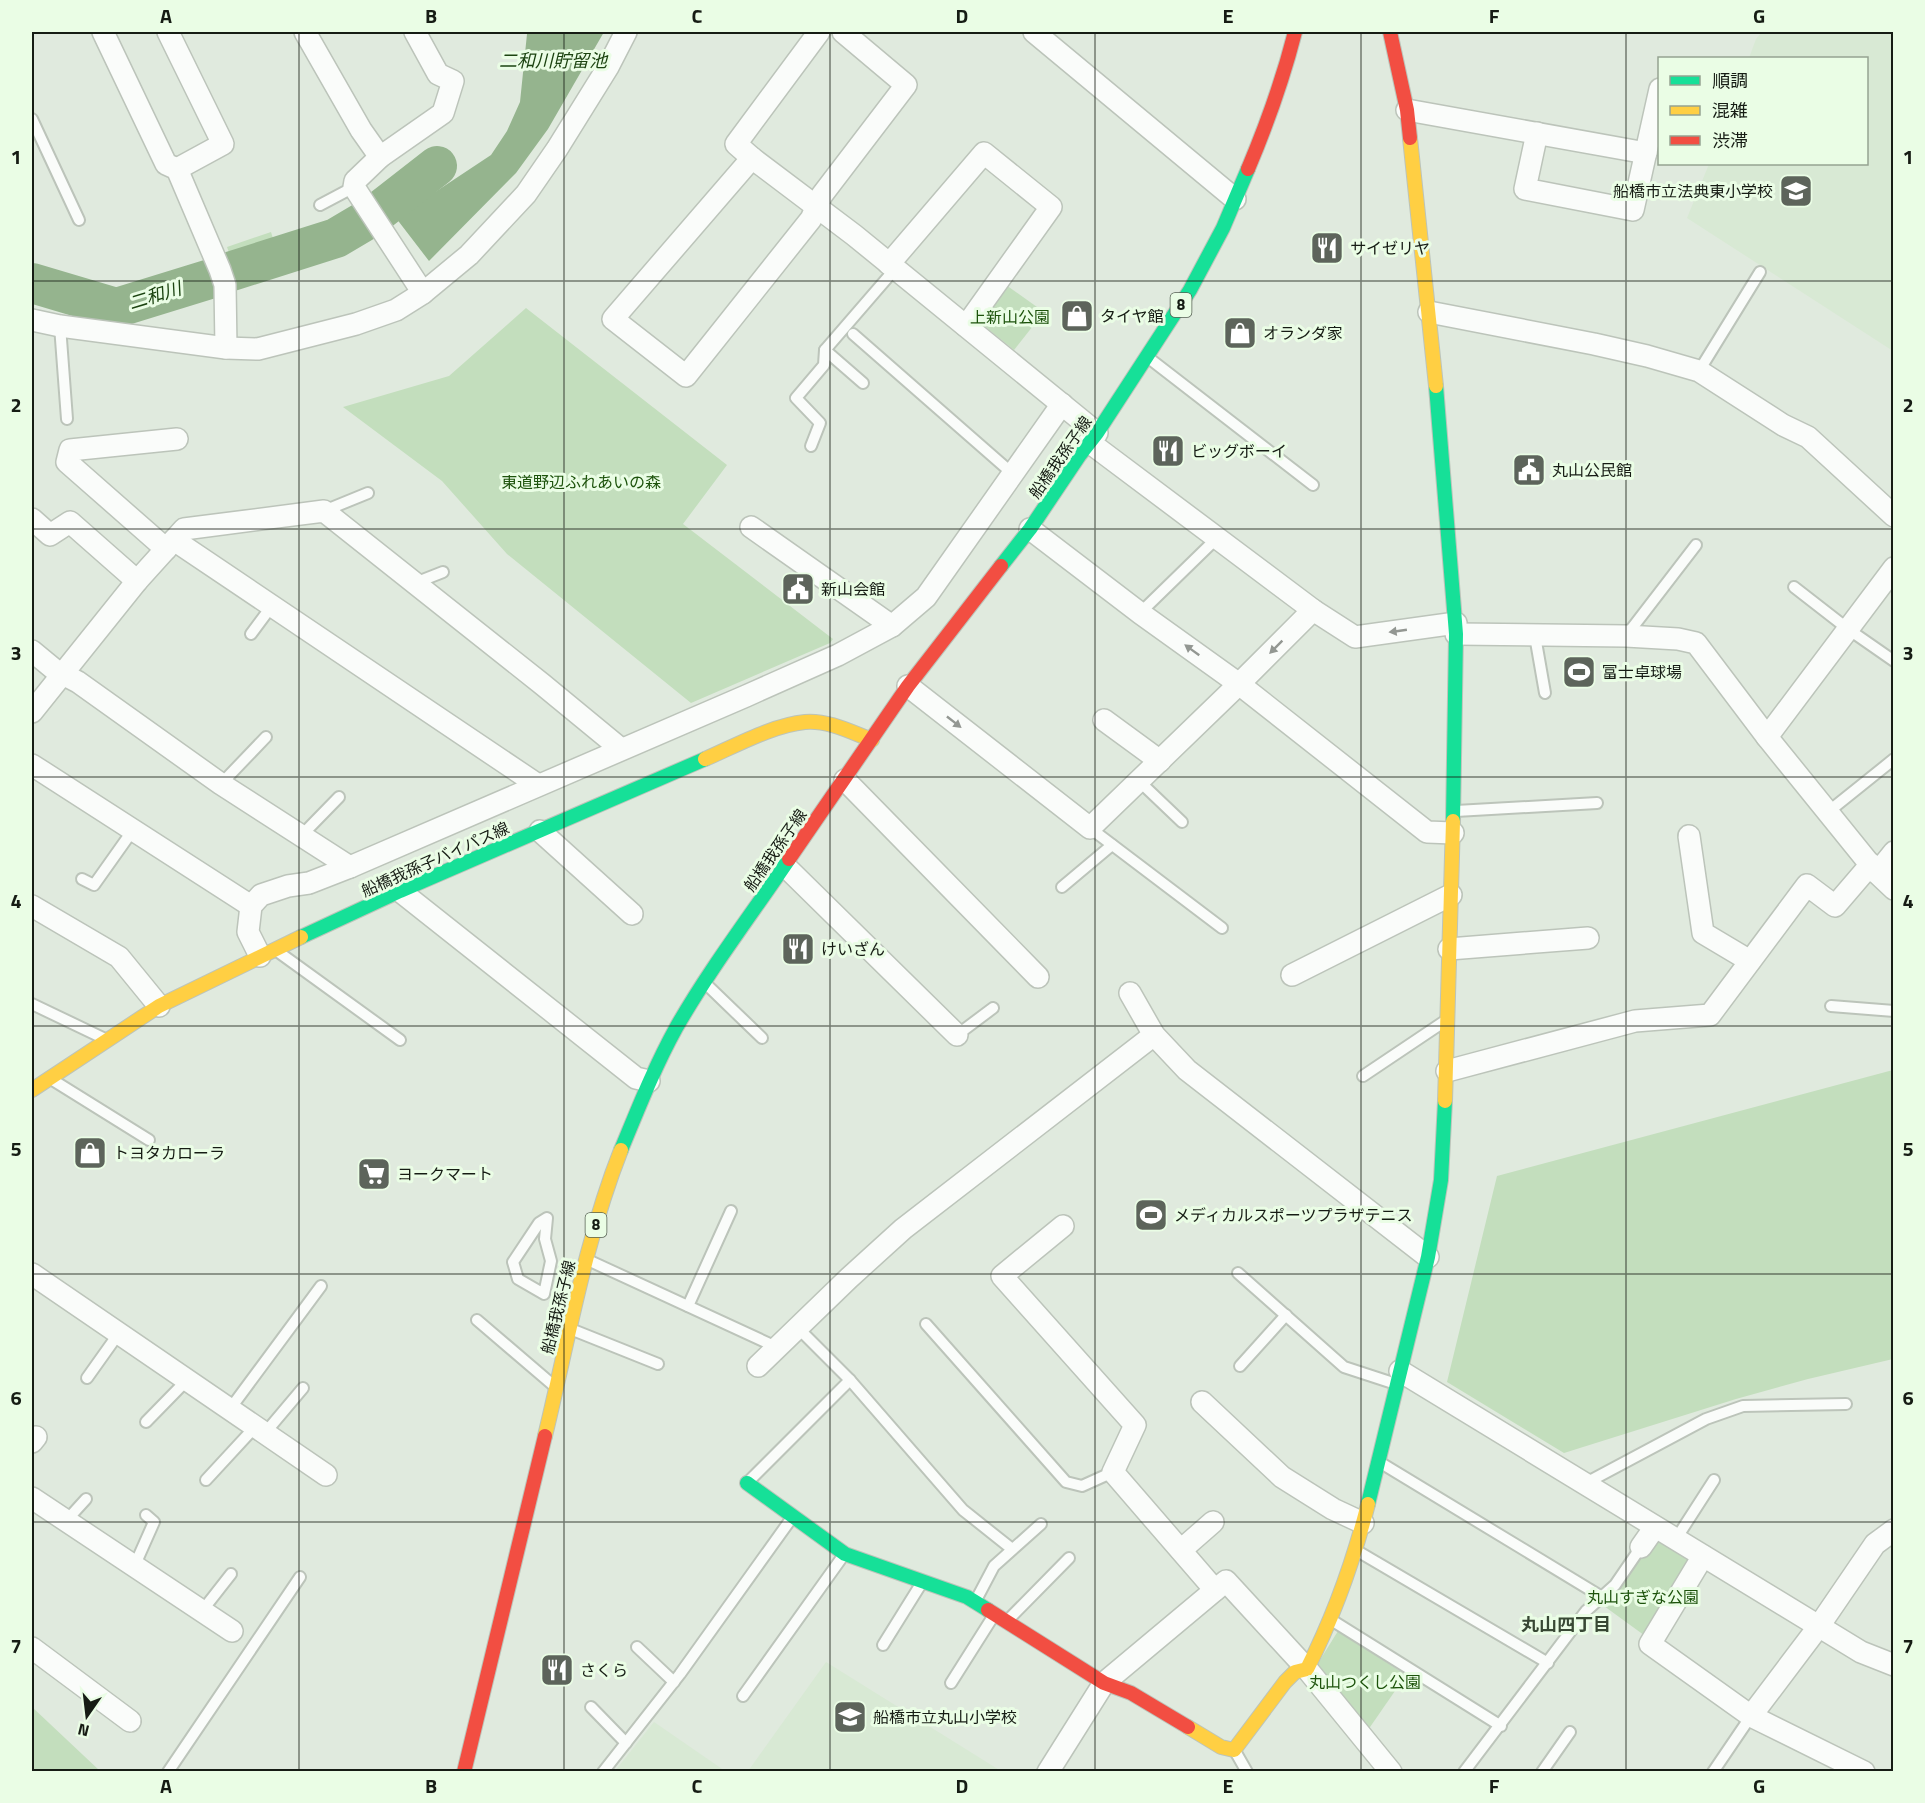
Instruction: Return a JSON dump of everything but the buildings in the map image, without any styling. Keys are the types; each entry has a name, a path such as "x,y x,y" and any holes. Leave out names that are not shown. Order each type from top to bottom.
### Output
{"street":[{"path":"103,32 166,164 177,169 222,277 226,348"},
{"path":"168,32 223,144 177,169"},
{"path":"305,32 361,130 380,157"},
{"path":"415,32 438,74 454,73 443,113 380,157 355,181 354,188 423,293"},
{"path":"32,320 60,326 226,348 258,350 356,324 396,310 423,293 469,255 526,194 557,149 626,32"},
{"path":"819,32 736,144 1062,404 1093,438 1217,538 1313,610 1355,637 1456,629 1535,636 1626,636 1678,639 1696,643 1767,737 1874,869 1893,889"},
{"path":"752,158 613,319 686,376 811,219 822,195 906,85 843,32"},
{"path":"1034,32 1236,199"},
{"name":"船橋我孫子線","path":"464,1772 586,1260 608,1184 649,1081 677,1028 705,983 908,686 1030,529 1191,290 1236,199 1266,127 1295,32"},
{"path":"747,1483 845,1554 967,1597 1104,1683 1131,1693 1221,1747 1234,1750 1285,1682 1295,1672 1307,1669 1332,1620 1348,1581 1356,1551 1428,1257 1441,1180 1447,1071 1456,629 1429,312 1407,110 1390,32"},
{"path":"1538,133 1525,189 1634,210 1658,94"},
{"path":"1407,110 1646,153"},
{"path":"892,267 984,153 1051,207 966,326"},
{"path":"1429,312 1594,344 1699,371 1783,425 1808,437 1893,516"},
{"path":"267,952 248,932 251,906 261,895 288,886 309,883 350,867 838,655 892,626 926,597 1062,404"},
{"path":"177,439 70,450 67,462 170,544 271,607 538,785"},
{"path":"32,712 136,581 184,529 324,511 621,749"},
{"path":"32,519 50,536 70,522 136,581"},
{"path":"751,527 892,626"},
{"path":"1030,529 1140,613 1239,684 1427,832 1453,833"},
{"path":"1767,737 1893,568"},
{"path":"908,686 1090,828 1313,610"},
{"path":"32,651 55,670 78,682 220,784 350,867"},
{"path":"1104,720 1160,761"},
{"name":"船橋我孫子バイパス線","path":"32,1090 159,1006 267,952 400,891 718,753 779,728 806,722 832,725 872,740"},
{"path":"32,765 251,906"},
{"path":"844,780 1038,977"},
{"path":"540,831 632,914"},
{"path":"1689,836 1703,933 1750,961"},
{"path":"1447,1071 1635,1021 1710,1015 1807,885 1835,906 1893,852"},
{"path":"785,866 957,1035"},
{"path":"400,891 636,1078 649,1081"},
{"path":"1292,975 1451,895"},
{"path":"32,906 119,957 159,1006"},
{"path":"1449,949 1588,938"},
{"path":"1130,993 1154,1035 1187,1070 1428,1257"},
{"path":"758,1366 903,1229 1154,1035"},
{"path":"1063,1226 1002,1276 1135,1425 1113,1472 1215,1590"},
{"path":"32,1274 326,1475"},
{"path":"1398,1378 1586,1483 1861,1652 1893,1665"},
{"path":"1202,1402 1282,1477 1333,1509 1363,1523"},
{"path":"32,1498 232,1631"},
{"path":"1181,1550 1213,1522"},
{"path":"1641,1547 1655,1527"},
{"path":"1751,1716 1819,1626 1875,1544 1891,1535"},
{"path":"1703,1556 1650,1644 1751,1716 1864,1772"},
{"path":"1048,1772 1104,1683 1226,1581 1307,1669 1391,1772"},
{"path":"32,1647 130,1721"}],"lane":[{"path":"32,119 79,220"},
{"path":"320,206 354,188"},
{"path":"812,446 820,423 796,398 824,365 825,350 892,267"},
{"path":"1699,371 1760,272"},
{"path":"60,326 67,419"},
{"path":"853,334 1013,474"},
{"path":"825,350 863,383"},
{"path":"1147,357 1313,485"},
{"path":"324,511 369,493"},
{"path":"1140,613 1217,538"},
{"path":"1626,636 1696,545"},
{"path":"415,583 443,572"},
{"path":"1794,587 1893,661"},
{"path":"251,634 271,607"},
{"path":"1535,636 1545,693"},
{"path":"220,784 266,737"},
{"path":"1828,812 1893,759"},
{"path":"1139,781 1182,822"},
{"path":"301,836 339,797"},
{"path":"1453,811 1597,803"},
{"path":"1090,828 1222,928"},
{"path":"82,879 94,885 133,830"},
{"path":"1062,887 1112,845"},
{"path":"267,952 400,1040"},
{"path":"705,983 762,1038"},
{"path":"32,1004 106,1040"},
{"path":"1831,1006 1893,1011"},
{"path":"957,1035 993,1008"},
{"path":"1362,1076 1448,1020"},
{"path":"49,1077 149,1140"},
{"path":"688,1306 731,1211"},
{"path":"547,1218 545,1239 551,1261 544,1294 518,1279 513,1262 539,1223 547,1218"},
{"path":"586,1260 772,1345"},
{"path":"1238,1273 1344,1367 1398,1378"},
{"path":"230,1409 321,1286"},
{"path":"1240,1366 1286,1315"},
{"path":"477,1320 556,1388"},
{"path":"926,1324 1066,1482 1082,1486 1113,1472"},
{"path":"570,1329 658,1364"},
{"path":"799,1329 850,1380 963,1510 1012,1549"},
{"path":"87,1378 119,1333"},
{"path":"146,1422 187,1380"},
{"path":"747,1483 850,1380"},
{"path":"206,1480 303,1388"},
{"path":"1586,1483 1706,1419 1743,1406 1846,1404"},
{"path":"1378,1461 1602,1597"},
{"path":"1676,1539 1714,1480"},
{"path":"66,1521 86,1499"},
{"path":"135,1567 154,1522 146,1515"},
{"path":"603,1772 674,1682 793,1516"},
{"path":"975,1602 994,1566 1041,1524"},
{"path":"1464,1772 1586,1611 1615,1585 1641,1547"},
{"path":"1356,1551 1548,1663"},
{"path":"743,1696 845,1554"},
{"path":"951,1683 1000,1618 1069,1558"},
{"path":"202,1611 231,1574"},
{"path":"168,1772 300,1577"},
{"path":"883,1645 923,1581"},
{"path":"1332,1620 1501,1726"},
{"path":"637,1647 674,1682"},
{"path":"591,1707 626,1743"},
{"path":"1713,1772 1751,1716"},
{"path":"1542,1772 1570,1732"},
{"path":"1234,1750 1247,1772"}],"shaded area":[{"name":"船橋市立法典東小学校","path":"1762,32 1893,32 1893,351 1687,218 1709,165 1868,165 1868,57 1749,57 1756,39"},
{"name":"船橋市立丸山小学校","path":"826,1662 1001,1771 748,1771"},
{"path":"654,1722 725,1771 615,1771"}],"green space":[{"path":"271,232 277,251 233,264 227,247"},
{"name":"上新山公園","path":"1006,285 1044,312 1014,350 983,325 982,313"},
{"name":"東道野辺ふれあいの森","path":"526,308 727,465 683,524 833,639 830,643 691,703 507,554 442,481 343,407 449,376"},
{"path":"1893,1070 1893,1359 1736,1399 1564,1453 1447,1382 1497,1176"},
{"name":"丸山すぎな公園","path":"1657,1536 1695,1558 1648,1638 1604,1606"},
{"name":"丸山つくし公園","path":"1338,1631 1406,1675 1368,1730 1315,1668"},
{"path":"32,1707 100,1771 32,1771"}],"water":[{"name":"二和川貯留池","path":"529,32 604,32 548,129 516,173 429,261 396,218 491,155 507,131 520,102"}],"waterway":[{"name":"二和川","path":"378,212 437,166"},
{"name":"二和川","path":"232,271 336,238 363,222"},
{"name":"二和川","path":"32,283 116,308 210,279"}],"traffic: fast":[{"path":"1001,566 1030,529 1097,433 1190,290 1223,228 1248,169"},
{"path":"1436,386 1456,634 1453,821"},
{"path":"301,937 400,891 705,759"},
{"path":"621,1150 653,1073 676,1028 716,964 789,859"},
{"path":"1368,1504 1428,1257 1441,1180 1445,1101"},
{"path":"747,1483 845,1554 967,1597 988,1610"}],"traffic: slow":[{"path":"1410,138 1436,386"},
{"path":"705,759 780,727 805,722 831,725 872,740"},
{"path":"1445,1101 1453,821"},
{"path":"32,1090 159,1006 301,937"},
{"path":"545,1436 587,1255 621,1150"},
{"path":"1188,1727 1221,1747 1234,1750 1285,1682 1295,1672 1307,1669 1342,1588 1368,1504"}],"traffic: jam":[{"path":"1248,169 1274,101 1295,32"},
{"path":"1390,32 1407,110 1410,138"},
{"path":"789,859 908,686 1001,566"},
{"path":"464,1772 545,1436"},
{"path":"988,1610 1104,1683 1131,1693 1188,1727"}],"place":[{"name":"船橋市立法典東小学校","path":"1796,191"},
{"name":"サイゼリヤ","path":"1327,248"},
{"name":"タイヤ館","path":"1077,316"},
{"name":"オランダ家","path":"1240,333"},
{"name":"ビッグボーイ","path":"1168,451"},
{"name":"丸山公民館","path":"1529,470"},
{"name":"新山会館","path":"798,589"},
{"name":"富士卓球場","path":"1579,672"},
{"name":"けいざん","path":"798,949"},
{"name":"トヨタカローラ","path":"90,1153"},
{"name":"ヨークマート","path":"374,1174"},
{"name":"メディカルスポーツプラザテニス","path":"1151,1215"},
{"name":"さくら","path":"557,1670"},
{"name":"船橋市立丸山小学校","path":"850,1717"}],"district":[{"name":"丸山四丁目","path":"1566,1625"}]}
